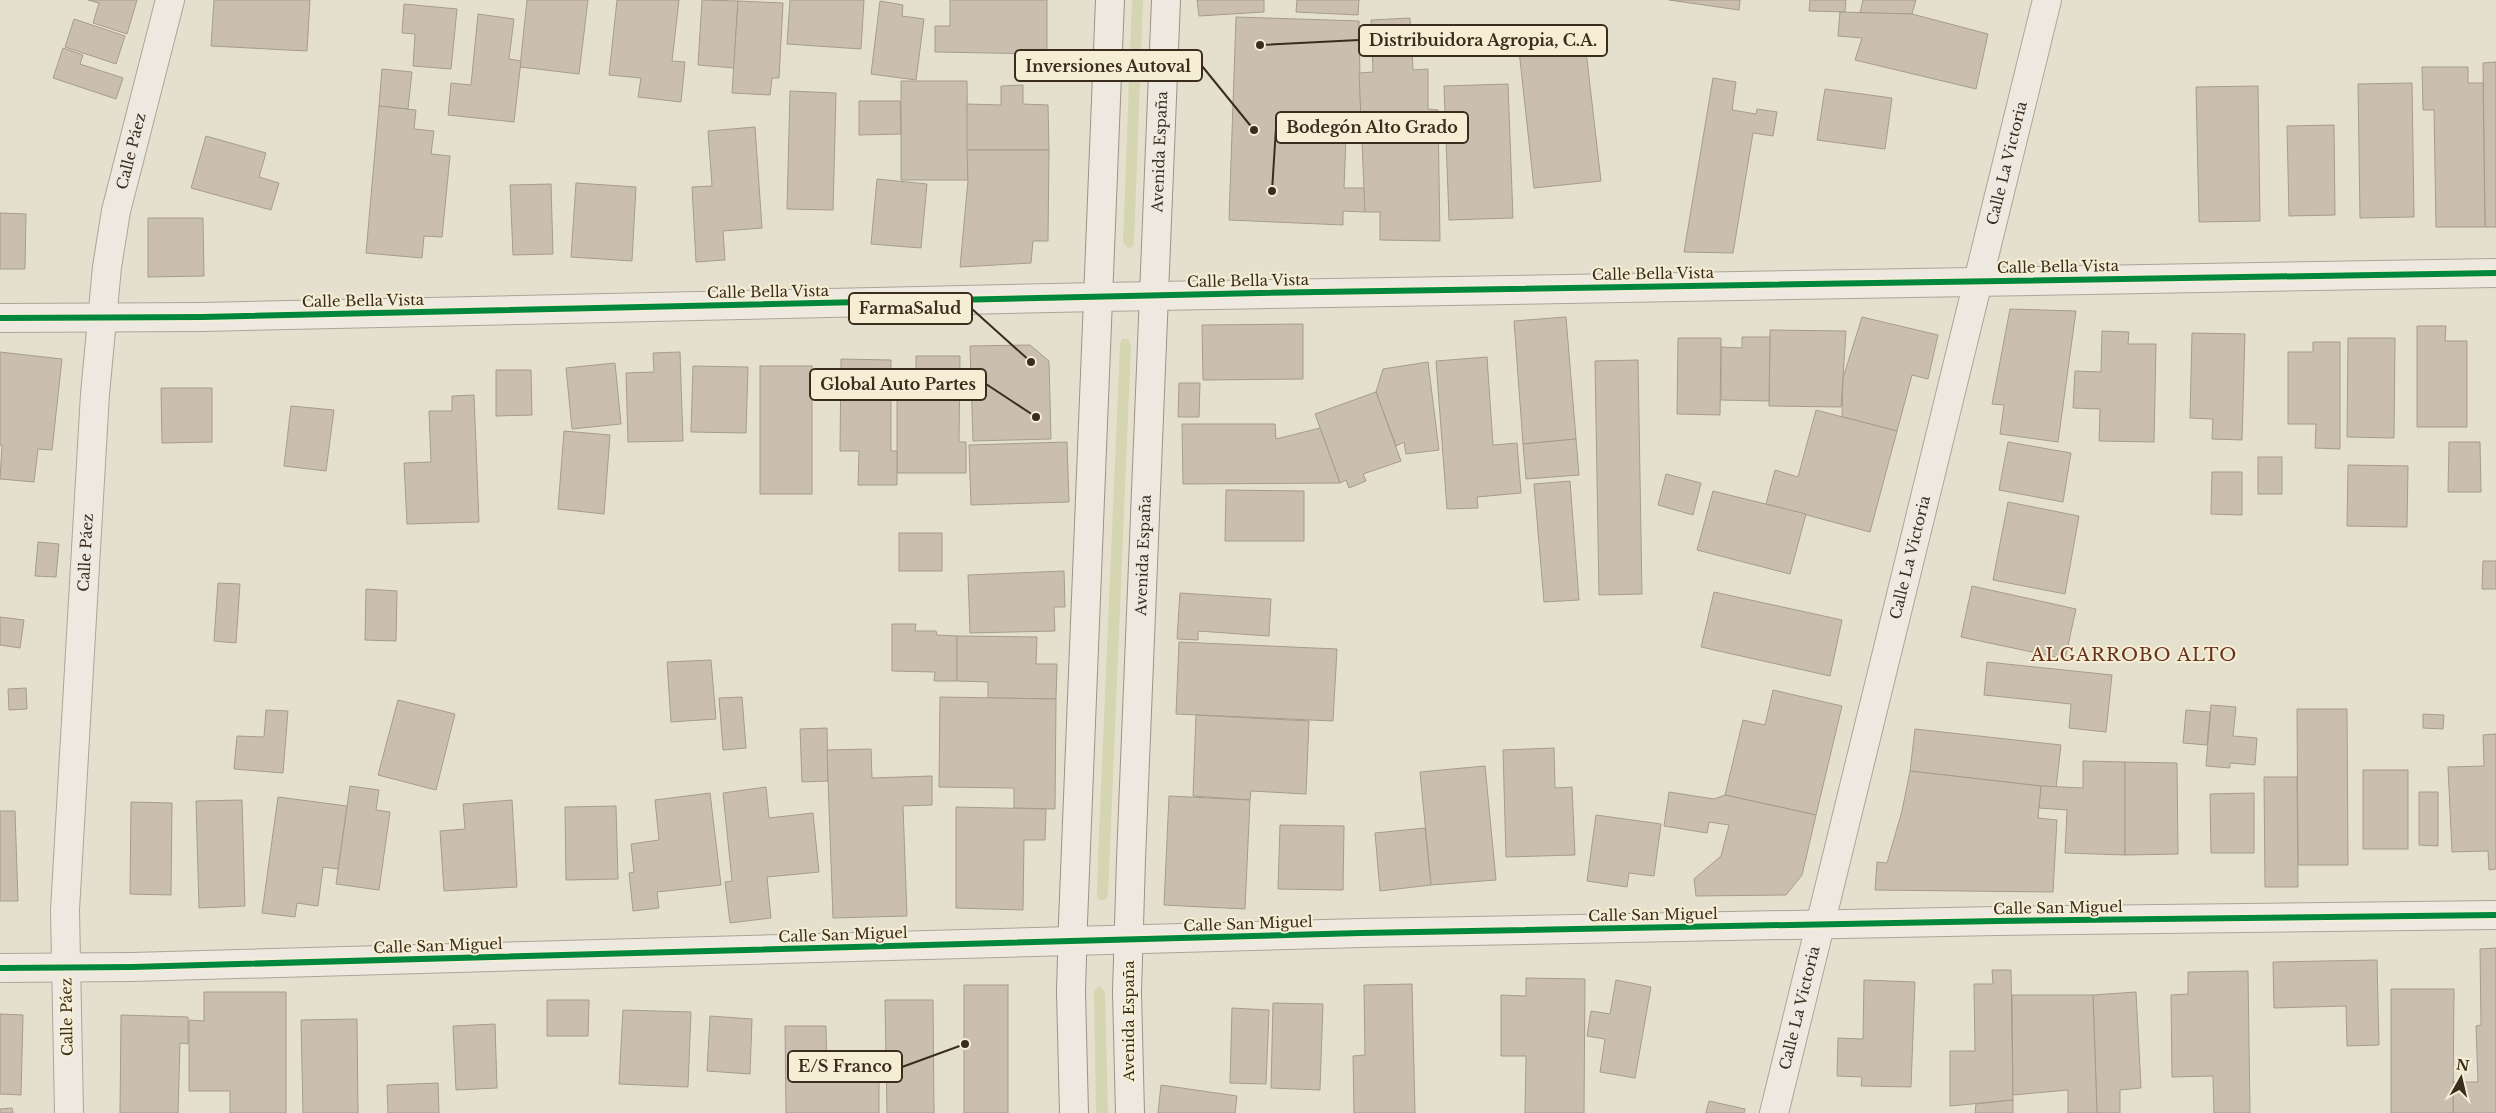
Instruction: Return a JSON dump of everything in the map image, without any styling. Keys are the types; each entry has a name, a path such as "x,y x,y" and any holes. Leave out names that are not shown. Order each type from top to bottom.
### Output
{"street":[{"name":"Calle Páez","path":"69,1113 66,968 68,841 94,394 116,211 170,0"},
{"path":"1074,1113 1071,992 1110,0"},
{"name":"Avenida España","path":"1130,1113 1127,992 1166,0"},
{"name":"Calle La Victoria","path":"1774,1113 1976,280 2047,0"},
{"name":"Calle Bella Vista","path":"0,318 1976,280 2496,273"},
{"name":"Calle San Miguel","path":"0,968 66,968 1073,941 1821,924 2496,916"}],"green space":[{"path":"1132,0 1143,0 1134,243 1133,247 1128,248 1123,242"},
{"path":"1122,339 1128,339 1131,345 1108,896 1105,900 1099,900 1097,896 1098,857 1120,344"},
{"path":"1099,986 1105,992 1108,1113 1096,1113 1094,992"}],"building":[{"path":"88,0 137,0 127,34 93,23 99,3"},
{"path":"214,0 310,0 307,51 211,46"},
{"path":"527,0 588,0 579,74 520,67"},
{"path":"617,0 679,0 672,61 685,62 681,102 638,97 641,78 609,75"},
{"path":"702,0 738,1 734,68 698,65"},
{"path":"790,0 864,0 861,49 787,44"},
{"path":"950,0 1047,0 1047,54 935,52 935,26 950,26"},
{"path":"1197,0 1264,0 1264,12 1199,16"},
{"path":"1297,0 1359,0 1358,15 1296,12"},
{"path":"1669,0 1740,0 1739,10"},
{"path":"1810,0 1846,0 1845,12 1809,11"},
{"path":"1863,0 1916,0 1912,14 1860,13"},
{"path":"738,1 783,3 779,78 772,78 770,95 732,93"},
{"path":"880,1 903,5 902,16 924,19 916,80 871,74"},
{"path":"404,4 457,9 451,69 413,66 415,34 402,33"},
{"path":"1840,12 1912,14 1988,34 1976,89 1855,60 1862,38 1838,36"},
{"path":"478,14 514,19 509,59 521,61 514,122 448,115 451,83 471,85"},
{"path":"1236,17 1359,21 1361,139 1346,138 1344,188 1366,188 1365,212 1343,211 1343,225 1229,220"},
{"path":"1410,18 1413,70 1428,69 1428,109 1438,110 1440,241 1380,240 1380,212 1365,212 1359,73 1373,72 1371,20"},
{"path":"74,19 125,36 116,64 65,47"},
{"path":"1583,25 1601,181 1534,188 1517,32"},
{"path":"63,48 83,55 80,64 123,78 116,99 53,78"},
{"path":"2496,62 2496,227 2485,227 2483,63"},
{"path":"2422,67 2468,67 2468,83 2483,83 2485,227 2436,227 2434,110 2423,110"},
{"path":"382,69 412,72 408,109 379,106"},
{"path":"1713,78 1736,82 1732,110 1756,114 1757,109 1777,112 1773,136 1753,133 1733,253 1684,252"},
{"path":"901,81 967,81 968,180 901,180"},
{"path":"2412,83 2414,217 2360,218 2358,84"},
{"path":"1508,84 1513,218 1449,220 1444,86"},
{"path":"1023,85 1023,104 1048,105 1049,150 967,150 967,104 1001,105 1001,86"},
{"path":"2258,86 2260,221 2199,222 2196,87"},
{"path":"1825,89 1892,98 1885,149 1817,140"},
{"path":"790,91 836,93 833,210 787,209"},
{"path":"859,101 900,101 901,134 859,135"},
{"path":"379,106 416,110 414,129 434,131 431,154 450,156 442,237 424,236 422,258 366,253"},
{"path":"2334,125 2335,215 2289,216 2287,126"},
{"path":"755,127 762,228 723,231 725,260 696,262 692,187 712,186 708,131"},
{"path":"206,136 266,153 259,177 279,183 271,210 191,188"},
{"path":"967,150 1049,150 1048,241 1033,241 1031,263 960,267 968,180"},
{"path":"877,179 927,184 921,248 871,244"},
{"path":"576,183 636,187 632,261 571,257"},
{"path":"551,184 553,254 513,255 510,185"},
{"path":"0,213 26,214 25,269 0,269"},
{"path":"148,218 203,218 204,276 148,277"},
{"path":"2010,309 2076,311 2058,442 2000,434 2004,405 1992,404"},
{"path":"1566,317 1576,439 1523,444 1514,321"},
{"path":"1862,317 1938,335 1928,379 1912,375 1897,431 1842,417 1843,378"},
{"path":"1303,324 1303,379 1203,380 1202,325"},
{"path":"2417,326 2446,326 2445,341 2467,341 2467,427 2417,427"},
{"path":"1770,330 1846,331 1841,407 1769,406"},
{"path":"2102,331 2129,332 2128,344 2156,344 2154,442 2099,441 2100,409 2073,408 2075,371 2101,372"},
{"path":"2192,333 2245,334 2242,440 2212,439 2213,419 2190,418"},
{"path":"1742,337 1770,337 1769,401 1721,400 1721,347 1742,348"},
{"path":"1678,338 1721,338 1720,415 1677,414"},
{"path":"2348,338 2395,338 2394,438 2347,437"},
{"path":"2313,342 2340,342 2340,449 2315,448 2316,424 2288,424 2288,352 2313,352"},
{"path":"1030,345 1049,361 1051,439 973,441 970,346"},
{"path":"0,352 62,359 52,450 38,449 34,482 0,479 2,445 0,445"},
{"path":"680,352 683,441 628,442 626,373 654,372 653,353"},
{"path":"916,356 960,356 959,442 966,442 966,473 897,473 897,374 916,374"},
{"path":"1487,357 1493,445 1517,443 1521,493 1477,497 1478,508 1447,509 1436,361"},
{"path":"841,359 891,360 891,451 897,451 897,485 858,485 859,451 840,451"},
{"path":"1638,360 1642,594 1599,595 1595,361"},
{"path":"1428,362 1439,450 1406,454 1404,442 1396,446 1376,392 1383,369"},
{"path":"615,363 621,424 572,429 566,368"},
{"path":"693,366 748,367 746,433 691,432"},
{"path":"760,366 812,366 812,494 760,494"},
{"path":"496,370 531,370 532,415 496,416"},
{"path":"1179,383 1200,383 1199,417 1178,417"},
{"path":"161,388 212,388 212,442 162,443"},
{"path":"1376,392 1401,461 1363,474 1366,481 1349,488 1346,480 1340,483 1315,414"},
{"path":"474,395 479,522 407,524 404,463 431,462 429,411 452,411 452,396"},
{"path":"291,406 334,410 326,471 284,466"},
{"path":"1816,410 1897,431 1870,532 1766,504 1775,470 1798,477"},
{"path":"1182,424 1275,424 1276,439 1320,428 1340,483 1183,484"},
{"path":"564,431 610,435 604,514 558,509"},
{"path":"1576,439 1579,475 1526,479 1523,444"},
{"path":"1067,442 1069,502 971,505 969,445"},
{"path":"2008,442 2071,453 2063,502 1999,490"},
{"path":"2449,442 2480,442 2481,492 2448,492"},
{"path":"2258,457 2282,457 2282,494 2258,494"},
{"path":"2348,465 2408,466 2407,527 2347,526"},
{"path":"2212,472 2242,472 2242,515 2211,514"},
{"path":"1666,474 1701,483 1693,515 1658,505"},
{"path":"1570,481 1579,600 1544,602 1534,484"},
{"path":"1226,490 1304,491 1304,541 1225,541"},
{"path":"1713,491 1806,514 1790,574 1697,550"},
{"path":"2008,502 2079,516 2065,594 1993,580"},
{"path":"899,533 942,533 942,571 899,571"},
{"path":"38,542 59,544 56,577 35,576"},
{"path":"2483,561 2496,561 2496,589 2482,589"},
{"path":"1064,571 1065,607 1054,607 1055,631 970,633 968,575"},
{"path":"218,583 240,584 236,643 214,641"},
{"path":"1972,586 2076,609 2065,659 1961,637"},
{"path":"366,589 397,591 396,641 365,640"},
{"path":"1714,592 1842,620 1830,676 1701,647"},
{"path":"1180,593 1271,599 1269,636 1198,631 1198,640 1177,639"},
{"path":"0,617 24,620 20,648 0,645"},
{"path":"892,624 916,624 915,631 936,631 937,635 957,636 957,681 934,681 935,672 892,671"},
{"path":"957,636 1037,637 1036,664 1057,664 1056,699 988,698 988,682 957,681"},
{"path":"1179,642 1337,649 1333,721 1176,714"},
{"path":"711,660 716,719 671,722 667,662"},
{"path":"1987,662 2112,675 2106,732 2069,728 2071,704 1984,695"},
{"path":"26,688 27,709 9,710 8,689"},
{"path":"1773,690 1842,706 1816,815 1725,795 1743,720 1765,725"},
{"path":"742,697 746,748 723,750 719,698"},
{"path":"940,697 1056,699 1055,809 1014,808 1014,788 939,787"},
{"path":"398,700 455,714 436,790 378,775"},
{"path":"2211,705 2236,707 2233,736 2257,738 2255,765 2230,763 2230,768 2206,766"},
{"path":"2297,709 2347,709 2348,865 2298,865"},
{"path":"266,710 288,711 283,773 234,769 237,736 264,737"},
{"path":"2186,710 2210,712 2207,745 2183,743"},
{"path":"2423,714 2444,715 2443,729 2423,728"},
{"path":"1196,715 1309,721 1306,794 1251,791 1250,800 1193,796"},
{"path":"827,728 828,781 802,782 800,729"},
{"path":"1915,729 2061,745 2056,788 1910,771"},
{"path":"2496,734 2496,869 2489,870 2488,851 2452,852 2448,767 2484,766 2483,735"},
{"path":"1554,748 1555,788 1572,787 1575,855 1506,857 1503,750"},
{"path":"871,749 872,778 932,776 932,805 903,806 907,916 833,918 827,750"},
{"path":"2083,761 2125,762 2125,855 2065,853 2067,810 2039,808 2041,786 2083,788"},
{"path":"2125,762 2177,763 2178,854 2125,855"},
{"path":"1485,766 1496,880 1431,885 1420,772"},
{"path":"2363,770 2408,770 2408,849 2363,849"},
{"path":"1910,771 2041,786 2038,818 2057,820 2053,892 1875,890 1877,862 1887,863 1902,811"},
{"path":"2264,777 2297,777 2298,887 2265,887"},
{"path":"350,786 379,790 376,810 390,812 379,890 336,884"},
{"path":"766,787 769,818 813,813 819,872 767,877 771,918 730,923 725,882 732,881 723,793"},
{"path":"1669,792 1714,799 1725,795 1816,815 1802,875 1786,895 1696,896 1694,879 1721,856 1729,825 1709,822 1707,833 1664,826"},
{"path":"2419,792 2438,792 2438,846 2419,845"},
{"path":"710,793 721,885 657,892 659,908 633,911 629,873 634,872 631,844 659,840 655,800"},
{"path":"2254,793 2254,853 2211,853 2210,794"},
{"path":"1169,796 1250,800 1245,909 1164,905"},
{"path":"278,797 347,806 338,869 323,867 318,906 297,903 295,917 262,913"},
{"path":"242,800 245,906 199,908 196,801"},
{"path":"512,800 517,887 444,891 440,831 465,829 463,804"},
{"path":"131,802 172,803 171,895 130,894"},
{"path":"616,806 618,879 566,880 565,807"},
{"path":"956,807 1046,809 1045,840 1024,840 1023,910 956,908"},
{"path":"0,811 15,811 18,901 0,901"},
{"path":"1596,815 1661,824 1654,876 1629,873 1627,887 1587,881"},
{"path":"1280,825 1344,826 1343,890 1278,889"},
{"path":"1425,828 1431,885 1380,891 1375,833"},
{"path":"2496,948 2496,1113 2453,1113 2453,1082 2478,1082 2476,1026 2481,1025 2480,949"},
{"path":"2377,960 2379,1045 2347,1046 2346,1006 2274,1008 2273,962"},
{"path":"1992,970 2011,970 2013,1100 1950,1106 1950,1051 1975,1051 1974,984 1993,984"},
{"path":"2248,971 2250,1113 2214,1113 2213,1076 2172,1077 2171,995 2188,994 2188,972"},
{"path":"1526,978 1585,979 1584,1113 1525,1113 1526,1056 1501,1056 1501,995 1526,996"},
{"path":"1616,980 1651,987 1635,1078 1600,1072 1605,1039 1587,1036 1591,1011 1610,1014"},
{"path":"1864,980 1915,982 1911,1087 1861,1086 1862,1077 1837,1076 1838,1038 1863,1039"},
{"path":"1412,984 1415,1113 1354,1113 1353,1056 1365,1055 1364,985"},
{"path":"964,985 1008,985 1008,1113 964,1113"},
{"path":"2391,989 2454,989 2453,1113 2391,1113"},
{"path":"204,992 286,992 286,1113 230,1113 230,1091 189,1091 189,1020 204,1021"},
{"path":"2136,992 2141,1088 2120,1090 2120,1113 2097,1113 2093,995"},
{"path":"2012,995 2093,995 2097,1113 2068,1113 2068,1090 2013,1095"},
{"path":"547,1000 589,1000 588,1036 547,1036"},
{"path":"885,1000 933,1000 934,1113 887,1113"},
{"path":"1273,1003 1323,1004 1320,1090 1271,1088"},
{"path":"1232,1008 1269,1010 1266,1084 1230,1083"},
{"path":"623,1010 691,1012 688,1087 619,1084"},
{"path":"0,1014 23,1015 21,1095 0,1094"},
{"path":"121,1015 188,1017 188,1044 180,1043 178,1113 120,1113"},
{"path":"710,1016 752,1019 750,1074 707,1071"},
{"path":"357,1019 358,1113 303,1113 301,1020"},
{"path":"495,1024 497,1088 456,1090 453,1026"},
{"path":"785,1026 826,1026 827,1077 879,1076 879,1113 786,1113"},
{"path":"438,1083 439,1113 388,1113 387,1085"},
{"path":"1161,1085 1237,1096 1235,1113 1158,1113"},
{"path":"2013,1100 2013,1113 1975,1113 1976,1104"},
{"path":"1709,1101 1745,1109 1744,1113 1706,1113"},
{"path":"12,1108 13,1113 0,1113 0,1109"}],"cycle path":[{"path":"0,318 203,317 1260,293 2496,273"},
{"path":"0,968 132,967 1361,933 1998,921 2496,915"}],"place":[{"name":"Distribuidora Agropia, C.A.","path":"1260,45"},
{"name":"Inversiones Autoval","path":"1254,130"},
{"name":"Bodegón Alto Grado","path":"1272,191"},
{"name":"FarmaSalud","path":"1031,362"},
{"name":"Global Auto Partes","path":"1036,417"},
{"name":"E/S Franco","path":"965,1044"}],"district":[{"name":"ALGARROBO ALTO","path":"2134,655"}]}
